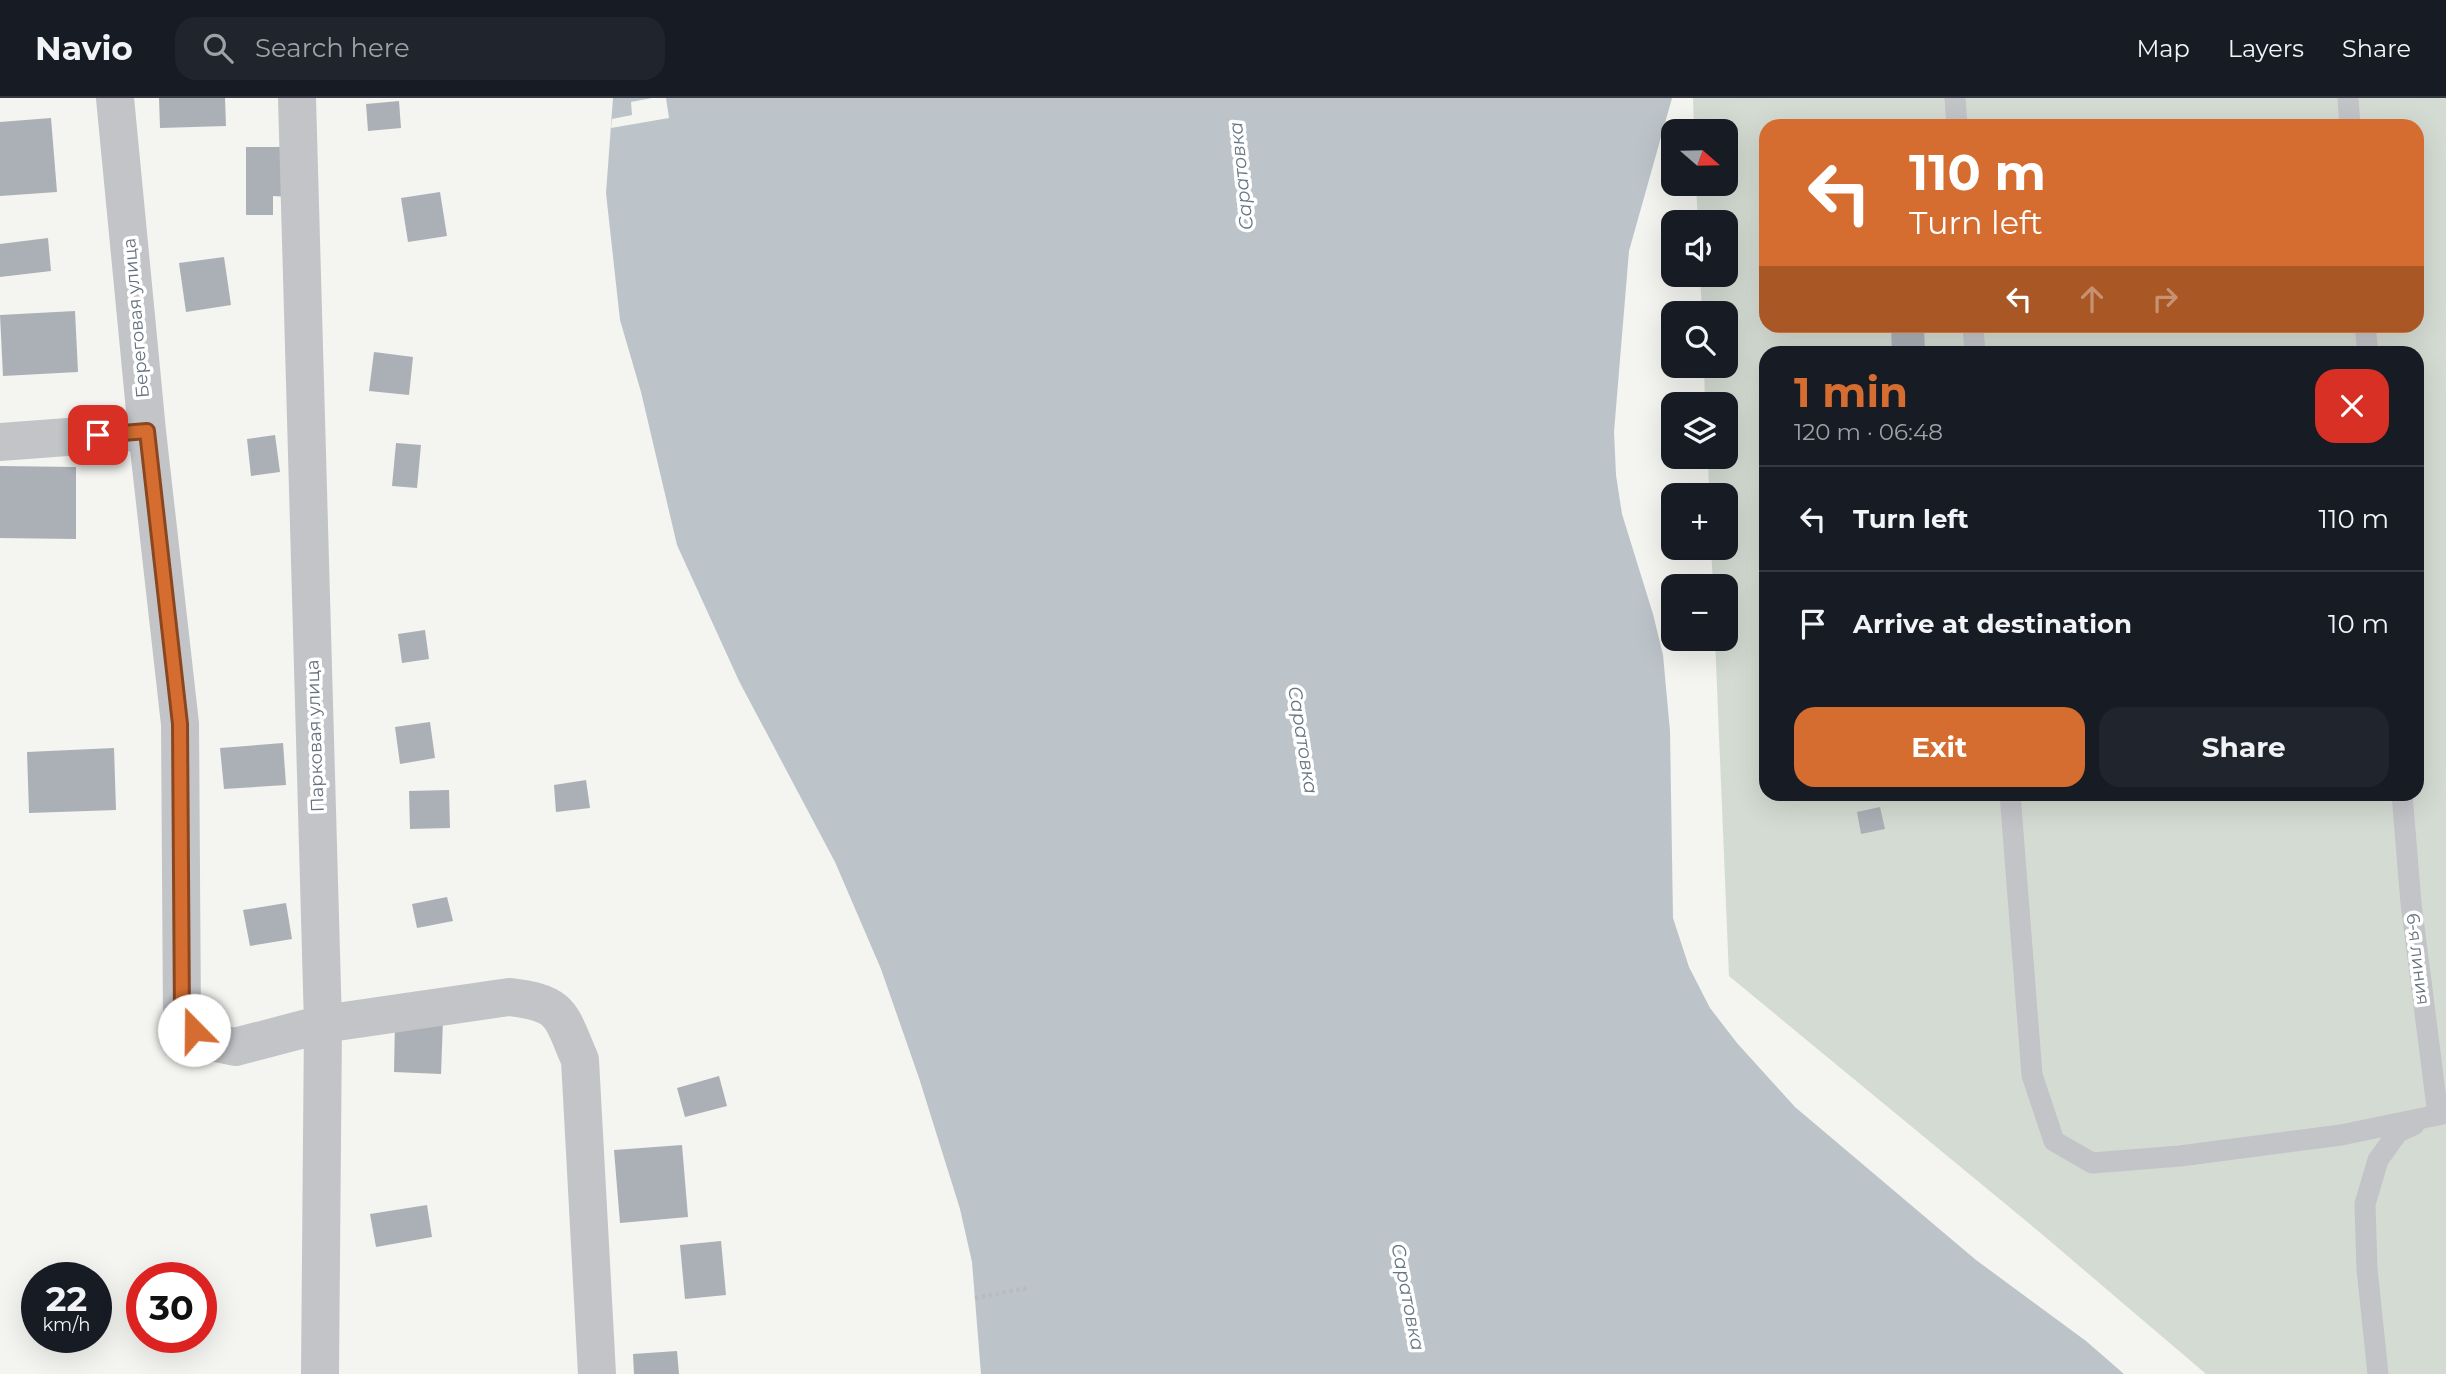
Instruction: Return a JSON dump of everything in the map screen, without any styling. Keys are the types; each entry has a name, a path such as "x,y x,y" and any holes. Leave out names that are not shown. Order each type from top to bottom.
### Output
{"street":[{"name":"Береговая улица","path":"115,98 147,431 180,724 182,1019 206,1041 235,1047 323,1024"},
{"name":"Парковая улица","path":"297,98 323,1024 320,1374"},
{"path":"0,442 147,431"},
{"path":"323,1024 509,997 535,1000 559,1013 580,1060 597,1374"}],"lane":[{"path":"1955,98 1956,119"},
{"path":"2348,98 2350,119"},
{"path":"2011,801 2032,1075 2054,1141 2092,1163 2180,1156 2341,1136 2442,1114"},
{"name":"6-я линия","path":"2404,801 2411,903 2442,1114"},
{"path":"2378,1374 2367,1269 2365,1204 2378,1160 2398,1132 2442,1114"}],"path":[{"path":"975,1298 1028,1288"}],"shaded area":[{"path":"1693,98 2446,98 2446,1374 2206,1374 2037,1230 1729,976 1715,651 1738,651 1738,574 1712,574 1712,560 1738,560 1738,483 1709,483 1708,469 1738,469 1738,392 1705,392 1704,378 1738,378 1738,301 1701,301 1701,287 1738,287 1738,210 1697,210 1697,196 1738,196 1738,119 1694,119"}],"water":[{"name":"Саратовка","path":"613,98 1672,98 1666,119 1661,119 1661,137 1629,251 1614,432 1616,475 1622,514 1663,655 1670,731 1673,918 1689,967 1710,1008 1737,1043 1795,1107 1976,1260 2086,1341 2124,1374 981,1374 972,1262 960,1209 881,969 835,862 739,681 677,545 641,392 620,320 606,193"}],"pier":[{"path":"666,98 669,118 611,128 612,119 632,115 631,102"}],"building":[{"path":"159,98 225,98 226,126 160,128"},
{"path":"399,101 401,128 368,131 366,104"},
{"path":"51,118 57,192 0,196 0,122"},
{"path":"246,147 291,147 291,197 273,196 273,215 246,215"},
{"path":"440,192 447,236 408,242 401,198"},
{"path":"48,238 51,271 0,277 0,244"},
{"path":"224,257 231,305 186,312 179,263"},
{"path":"75,311 78,372 3,376 0,315"},
{"path":"1891,333 1924,333 1925,346 1892,346"},
{"path":"374,352 413,357 409,395 369,391"},
{"path":"275,435 280,472 251,476 247,439"},
{"path":"396,443 421,445 417,488 392,486"},
{"path":"0,466 76,467 76,539 0,538"},
{"path":"425,630 429,659 402,663 398,634"},
{"path":"430,722 435,758 400,764 395,727"},
{"path":"283,743 286,785 224,789 220,748"},
{"path":"114,748 116,810 29,813 27,752"},
{"path":"586,780 590,808 556,812 554,785"},
{"path":"449,790 450,828 410,829 409,791"},
{"path":"1880,807 1885,829 1861,834 1857,812"},
{"path":"447,897 453,921 417,928 412,904"},
{"path":"286,903 292,939 250,946 243,910"},
{"path":"395,1019 443,1020 441,1074 394,1072"},
{"path":"719,1076 727,1106 685,1117 677,1088"},
{"path":"682,1145 688,1217 620,1223 614,1150"},
{"path":"427,1205 432,1237 376,1247 370,1214"},
{"path":"721,1241 726,1295 685,1299 680,1245"},
{"path":"677,1351 679,1374 634,1374 633,1354"}],"route":[{"path":"98,435 147,431 180,724 182,1019 194,1030"}]}
